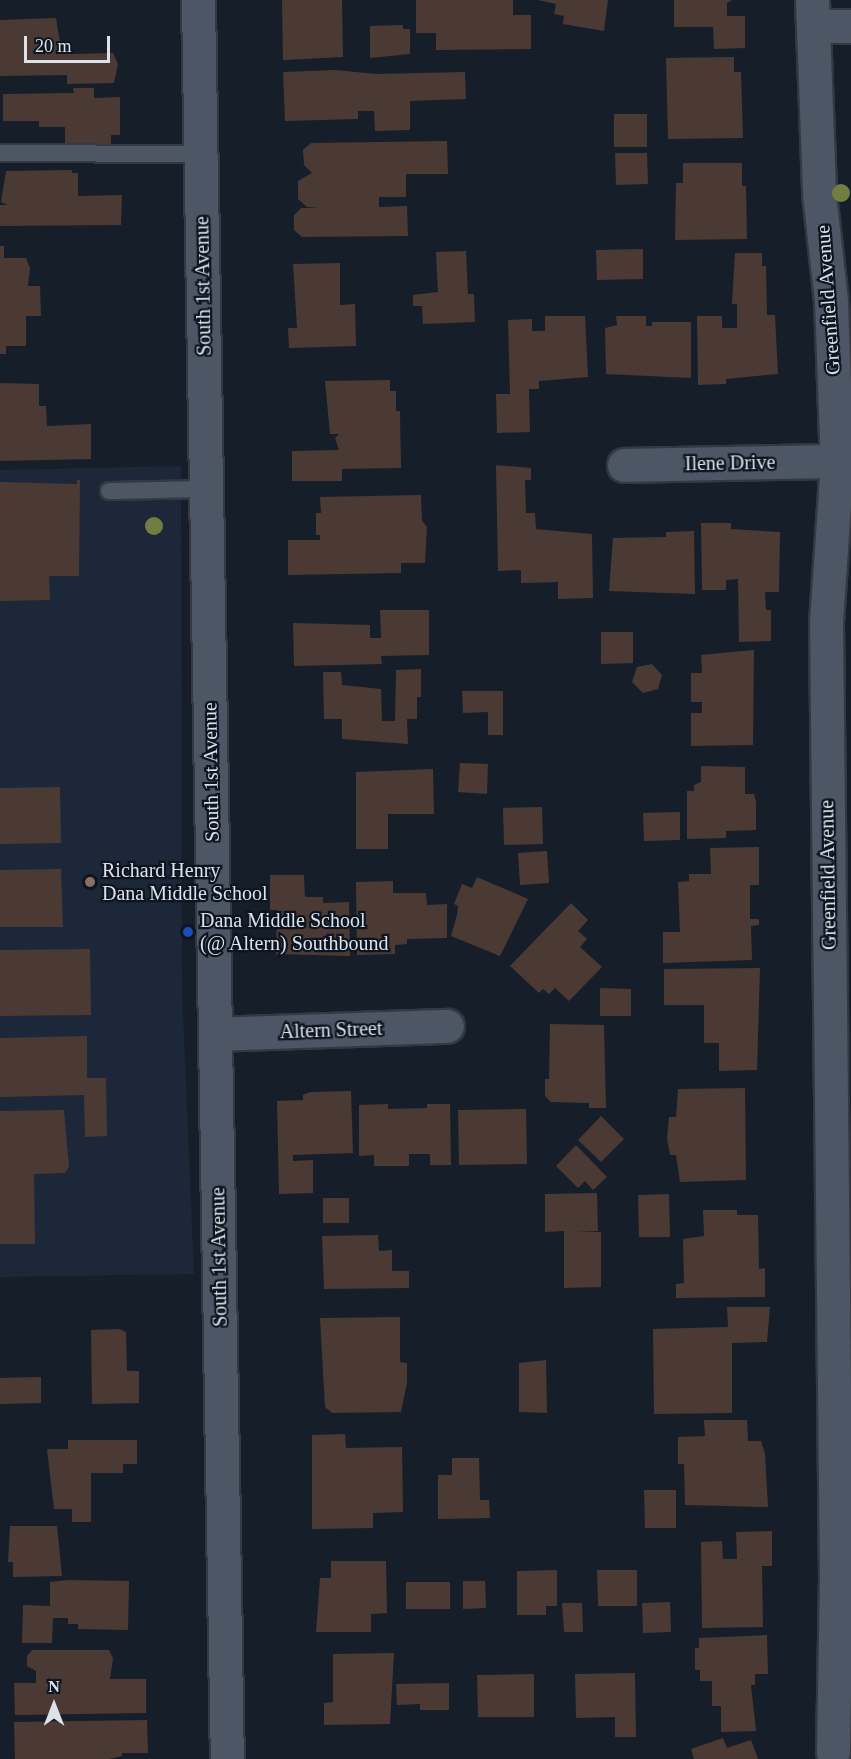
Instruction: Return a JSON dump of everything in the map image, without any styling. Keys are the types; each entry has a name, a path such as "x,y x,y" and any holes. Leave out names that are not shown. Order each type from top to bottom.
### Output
{"street":[{"name":"South 1st Avenue","path":"198,0 227,1759"},
{"path":"812,13 851,26"},
{"name":"Greenfield Avenue","path":"812,13 819,194 831,301 837,461 826,622 842,1245 844,1578 833,1752"},
{"name":"Ilene Drive","path":"624,465 837,461"},
{"name":"Altern Street","path":"215,1034 447,1026"}],"lane":[{"path":"0,153 201,154"},
{"path":"109,491 206,489"}],"shaded area":[{"name":"Richard Henry Dana Middle School","path":"181,466 182,988 194,1274 0,1277 0,470"}],"building":[{"path":"282,0 342,0 343,57 283,60"},
{"path":"416,0 513,0 513,15 531,15 531,49 436,50 436,33 416,33"},
{"path":"538,0 608,0 604,31 563,24 564,16 554,14 556,4"},
{"path":"674,0 732,0 727,3 727,16 745,16 745,48 714,49 713,27 674,27"},
{"path":"56,18 60,43 71,46 71,54 113,53 118,64 114,83 67,84 67,75 0,76 0,20"},
{"path":"403,25 403,29 410,29 410,54 370,58 370,26"},
{"path":"734,57 734,72 741,72 743,138 668,139 666,58"},
{"path":"335,70 376,74 465,72 466,99 410,101 410,130 375,131 374,111 358,111 358,119 285,121 283,72"},
{"path":"73,88 94,88 94,98 120,97 120,135 111,135 111,148 65,148 65,127 39,127 39,121 3,121 3,94 74,93"},
{"path":"614,114 647,114 647,147 614,147"},
{"path":"447,141 448,174 406,174 406,197 379,197 379,207 407,206 408,236 302,237 294,230 294,215 301,208 318,208 307,207 298,199 298,181 312,173 304,165 303,150 311,143"},
{"path":"615,153 647,153 648,184 616,185"},
{"path":"683,163 742,163 742,186 746,186 747,239 675,240 676,183 683,183"},
{"path":"72,170 72,173 78,173 78,196 122,195 121,225 0,226 0,205 8,205 1,202 6,171"},
{"path":"0,246 4,246 4,258 26,258 30,268 28,286 40,286 41,316 26,316 26,346 6,346 6,354 0,354"},
{"path":"643,249 643,279 597,280 596,250"},
{"path":"466,251 468,294 474,294 475,322 423,324 422,306 413,306 413,295 438,292 436,252"},
{"path":"735,253 762,253 762,266 766,266 767,315 775,315 778,374 726,379 726,384 698,385 697,316 722,316 722,328 737,328 737,304 732,304"},
{"path":"340,263 340,305 355,304 356,346 289,348 288,328 297,328 293,264"},
{"path":"545,316 585,316 588,377 539,381 539,389 529,389 530,432 497,433 496,394 510,394 508,320 532,319 532,331 545,331"},
{"path":"616,316 646,316 646,326 652,326 652,322 691,322 691,378 606,374 605,328 617,325"},
{"path":"390,380 390,391 396,391 396,411 400,411 401,468 342,469 342,481 292,481 292,451 339,450 335,438 339,434 330,434 325,381"},
{"path":"0,383 39,384 39,406 46,406 47,426 91,424 91,459 0,461"},
{"path":"496,465 531,468 531,480 525,480 526,513 535,513 536,529 592,534 593,598 558,599 558,582 521,583 521,570 498,571"},
{"path":"77,480 80,480 79,576 49,576 50,600 0,601 0,482 77,484"},
{"path":"421,495 422,521 427,527 425,563 401,563 401,573 288,575 288,540 320,540 320,535 316,535 316,513 321,513 320,497"},
{"path":"701,523 731,523 731,529 780,532 779,592 765,592 766,610 771,610 771,641 739,642 738,579 726,580 726,590 702,590"},
{"path":"694,531 695,594 609,591 613,538 666,537 666,532"},
{"path":"380,610 429,610 429,655 381,656 382,664 294,666 293,623 370,625 370,638 381,638"},
{"path":"601,632 633,632 633,663 601,664"},
{"path":"754,650 753,745 691,746 691,713 702,713 702,702 691,702 691,673 702,673 701,655"},
{"path":"652,664 662,675 658,689 643,693 632,682 637,667"},
{"path":"421,669 421,697 417,697 417,719 407,719 408,744 342,739 342,719 324,719 323,672 341,672 342,685 381,689 382,721 395,721 396,670"},
{"path":"462,691 503,691 503,735 488,735 488,712 463,713"},
{"path":"460,763 488,764 487,794 458,792"},
{"path":"701,766 745,767 745,794 754,794 756,802 756,830 726,831 726,838 687,839 687,791 694,791 694,785 701,782"},
{"path":"433,769 434,814 388,814 388,849 356,849 356,772"},
{"path":"60,787 61,843 0,844 0,788"},
{"path":"542,807 543,844 504,845 503,808"},
{"path":"680,812 680,840 644,841 643,813"},
{"path":"759,847 759,885 750,885 750,919 759,919 759,925 751,926 752,960 663,963 663,932 680,932 678,882 689,881 689,874 711,874 710,848"},
{"path":"547,851 549,883 520,885 518,853"},
{"path":"61,869 63,927 0,927 0,870"},
{"path":"270,875 304,875 305,897 323,897 323,903 349,902 350,956 276,954 277,910 270,910"},
{"path":"477,877 528,899 500,956 451,936 458,906 454,904 462,884 472,888"},
{"path":"393,881 393,893 426,893 427,905 447,904 447,938 407,939 407,944 395,945 395,954 357,955 356,882"},
{"path":"571,903 588,920 578,931 587,939 580,947 602,967 569,1001 555,988 549,994 543,989 539,993 510,966"},
{"path":"90,949 91,1015 0,1016 0,950"},
{"path":"760,968 757,1070 719,1071 719,1043 704,1043 704,1005 664,1005 664,969"},
{"path":"600,988 631,989 631,1016 600,1016"},
{"path":"550,1024 604,1025 606,1108 589,1108 589,1103 551,1102 545,1096 545,1079 549,1079"},
{"path":"87,1036 87,1078 106,1078 107,1136 85,1137 84,1095 0,1097 0,1038"},
{"path":"745,1088 746,1180 680,1182 676,1155 670,1155 667,1139 669,1117 676,1117 678,1089"},
{"path":"351,1091 353,1153 293,1155 293,1161 313,1160 313,1193 279,1194 277,1101 303,1100 303,1095 310,1092"},
{"path":"388,1104 388,1109 427,1108 427,1104 450,1104 451,1165 430,1165 430,1154 409,1154 409,1166 374,1166 374,1155 359,1156 359,1105"},
{"path":"526,1109 527,1164 459,1165 458,1110"},
{"path":"64,1110 69,1167 65,1173 34,1174 35,1244 0,1244 0,1111"},
{"path":"601,1116 624,1139 601,1162 578,1140"},
{"path":"576,1145 607,1177 593,1190 585,1181 578,1188 556,1166"},
{"path":"597,1193 598,1231 576,1232 601,1232 601,1287 564,1288 564,1231 545,1232 545,1194"},
{"path":"669,1194 670,1237 639,1237 638,1195"},
{"path":"323,1198 349,1198 349,1223 323,1223"},
{"path":"703,1210 737,1210 737,1215 758,1215 759,1269 765,1268 765,1297 676,1298 676,1284 684,1283 683,1239 704,1236"},
{"path":"378,1235 379,1251 392,1250 392,1271 409,1271 409,1288 324,1289 322,1236"},
{"path":"727,1307 770,1307 767,1342 732,1343 732,1413 654,1414 653,1329 728,1327"},
{"path":"400,1317 400,1362 407,1363 407,1383 401,1412 332,1413 325,1407 320,1318"},
{"path":"120,1329 126,1332 127,1371 139,1371 139,1403 92,1404 91,1330"},
{"path":"546,1360 547,1413 519,1412 519,1363"},
{"path":"41,1377 41,1403 0,1404 0,1378"},
{"path":"704,1420 747,1420 748,1441 761,1441 765,1454 768,1507 685,1505 684,1464 678,1464 678,1437 705,1436"},
{"path":"345,1434 346,1448 402,1447 403,1512 373,1513 373,1528 312,1529 312,1435"},
{"path":"68,1440 137,1440 137,1464 123,1464 123,1473 91,1473 91,1522 72,1522 72,1509 54,1509 47,1449 68,1449"},
{"path":"452,1458 479,1458 480,1500 489,1500 490,1518 438,1519 438,1475 452,1475"},
{"path":"644,1490 676,1490 676,1528 645,1528"},
{"path":"10,1526 57,1526 62,1576 13,1577 13,1562 8,1562"},
{"path":"772,1531 772,1566 762,1566 763,1627 702,1628 701,1542 722,1541 723,1559 737,1559 736,1532"},
{"path":"331,1561 386,1561 387,1613 371,1614 371,1632 316,1632 320,1578 331,1578"},
{"path":"557,1570 557,1606 546,1606 546,1615 517,1615 517,1571"},
{"path":"597,1570 637,1570 637,1606 598,1606"},
{"path":"129,1581 128,1630 78,1629 78,1624 68,1624 68,1618 53,1618 52,1643 22,1643 23,1605 50,1606 50,1582"},
{"path":"463,1581 485,1581 486,1608 463,1609"},
{"path":"406,1582 450,1582 450,1609 406,1609"},
{"path":"670,1602 671,1632 643,1633 642,1603"},
{"path":"562,1603 582,1603 583,1632 564,1632"},
{"path":"767,1635 768,1674 755,1674 755,1685 751,1685 756,1731 721,1732 721,1706 712,1706 712,1681 700,1681 700,1670 695,1670 695,1648 699,1648 699,1638"},
{"path":"32,1650 109,1650 113,1658 110,1679 146,1679 146,1713 15,1715 14,1683 36,1683 36,1671 27,1666 27,1656"},
{"path":"394,1653 390,1724 324,1725 324,1703 333,1702 333,1654"},
{"path":"635,1673 636,1737 615,1737 615,1717 576,1718 575,1674"},
{"path":"534,1674 534,1717 478,1717 477,1675"},
{"path":"449,1683 449,1710 420,1710 420,1704 397,1705 396,1684"},
{"path":"147,1720 148,1753 122,1753 122,1756 109,1759 15,1759 14,1722"},
{"path":"723,1738 727,1748 751,1740 758,1759 694,1759 691,1749"}],"place":[{"name":"Richard Henry Dana Middle School","path":"90,882"},
{"name":"Dana Middle School (@ Altern) Southbound","path":"188,932"}]}
